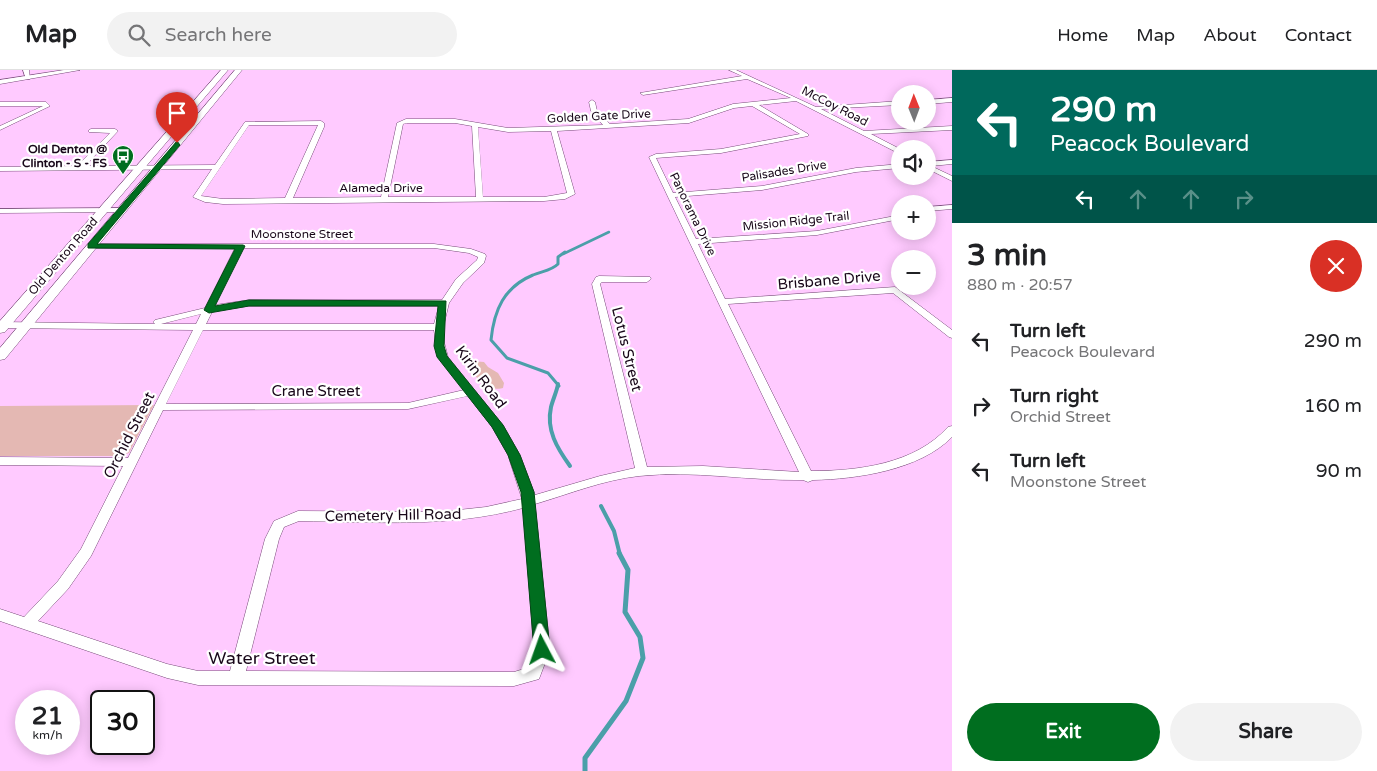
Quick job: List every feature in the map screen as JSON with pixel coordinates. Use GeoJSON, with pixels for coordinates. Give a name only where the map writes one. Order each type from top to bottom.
{"type":"FeatureCollection","features":[{"type":"Feature","properties":{"kind":"main road"},"geometry":{"type":"LineString","coordinates":[[0,80],[58,70]]}},
{"type":"Feature","properties":{"kind":"main road"},"geometry":{"type":"LineString","coordinates":[[27,74],[77,70]]}},
{"type":"Feature","properties":{"kind":"main road","name":"Old Denton Road"},"geometry":{"type":"LineString","coordinates":[[1,326],[224,70]]}},
{"type":"Feature","properties":{"kind":"main road","name":"Old Denton Road"},"geometry":{"type":"LineString","coordinates":[[0,356],[239,70]]}},
{"type":"Feature","properties":{"kind":"main road"},"geometry":{"type":"LineString","coordinates":[[204,94],[219,94]]}},
{"type":"Feature","properties":{"kind":"street","name":"McCoy Road"},"geometry":{"type":"LineString","coordinates":[[732,70],[798,99],[891,147]]}},
{"type":"Feature","properties":{"kind":"street"},"geometry":{"type":"LineString","coordinates":[[643,93],[748,77]]}},
{"type":"Feature","properties":{"kind":"street","name":"Golden Gate Drive"},"geometry":{"type":"LineString","coordinates":[[384,199],[400,123],[447,121],[516,130],[554,130],[689,121],[722,109],[798,99]]}},
{"type":"Feature","properties":{"kind":"street"},"geometry":{"type":"LineString","coordinates":[[936,101],[952,100]]}},
{"type":"Feature","properties":{"kind":"street"},"geometry":{"type":"LineString","coordinates":[[0,104],[46,104],[56,101]]}},
{"type":"Feature","properties":{"kind":"street"},"geometry":{"type":"LineString","coordinates":[[592,102],[594,111],[608,126]]}},
{"type":"Feature","properties":{"kind":"street"},"geometry":{"type":"LineString","coordinates":[[0,128],[47,106],[46,104]]}},
{"type":"Feature","properties":{"kind":"street","name":"Panorama Drive"},"geometry":{"type":"LineString","coordinates":[[753,104],[806,135],[729,150],[652,157],[808,478]]}},
{"type":"Feature","properties":{"kind":"street"},"geometry":{"type":"LineString","coordinates":[[815,108],[891,104]]}},
{"type":"Feature","properties":{"kind":"street"},"geometry":{"type":"LineString","coordinates":[[0,169],[216,168],[247,123],[314,122],[322,125],[288,200]]}},
{"type":"Feature","properties":{"kind":"street"},"geometry":{"type":"LineString","coordinates":[[476,124],[480,199]]}},
{"type":"Feature","properties":{"kind":"street"},"geometry":{"type":"LineString","coordinates":[[863,133],[952,128]]}},
{"type":"Feature","properties":{"kind":"street","name":"Alameda Drive"},"geometry":{"type":"LineString","coordinates":[[216,168],[197,197],[205,200],[566,198],[571,194],[571,191],[554,130]]}},
{"type":"Feature","properties":{"kind":"street"},"geometry":{"type":"LineString","coordinates":[[78,168],[116,131],[91,131]]}},
{"type":"Feature","properties":{"kind":"street"},"geometry":{"type":"LineString","coordinates":[[936,164],[952,162]]}},
{"type":"Feature","properties":{"kind":"street","name":"Palisades Drive"},"geometry":{"type":"LineString","coordinates":[[670,195],[762,188],[856,170],[891,167]]}},
{"type":"Feature","properties":{"kind":"street"},"geometry":{"type":"LineString","coordinates":[[936,170],[952,179]]}},
{"type":"Feature","properties":{"kind":"street"},"geometry":{"type":"LineString","coordinates":[[936,208],[952,207]]}},
{"type":"Feature","properties":{"kind":"street"},"geometry":{"type":"LineString","coordinates":[[0,210],[121,210]]}},
{"type":"Feature","properties":{"kind":"street","name":"Mission Ridge Trail"},"geometry":{"type":"LineString","coordinates":[[693,242],[817,233],[891,219]]}},
{"type":"Feature","properties":{"kind":"street","name":"Moonstone Street"},"geometry":{"type":"LineString","coordinates":[[91,246],[434,246],[470,251],[482,256]]}},
{"type":"Feature","properties":{"kind":"street","name":"Orchid Street"},"geometry":{"type":"LineString","coordinates":[[26,624],[64,585],[86,552],[240,246]]}},
{"type":"Feature","properties":{"kind":"street","name":"Kirin Road"},"geometry":{"type":"LineString","coordinates":[[482,256],[481,262],[449,293],[443,303],[439,327],[439,346],[442,357],[497,425],[514,455],[530,500],[542,650],[533,674]]}},
{"type":"Feature","properties":{"kind":"street","name":"Lotus Street"},"geometry":{"type":"LineString","coordinates":[[642,472],[596,284],[599,280],[647,279]]}},
{"type":"Feature","properties":{"kind":"street","name":"Brisbane Drive"},"geometry":{"type":"LineString","coordinates":[[722,302],[895,290],[952,336]]}},
{"type":"Feature","properties":{"kind":"street"},"geometry":{"type":"LineString","coordinates":[[137,326],[249,303],[443,303]]}},
{"type":"Feature","properties":{"kind":"street"},"geometry":{"type":"LineString","coordinates":[[1,326],[26,324],[200,327],[439,327]]}},
{"type":"Feature","properties":{"kind":"street","name":"Crane Street"},"geometry":{"type":"LineString","coordinates":[[160,407],[408,406],[471,392]]}},
{"type":"Feature","properties":{"kind":"street","name":"Cemetery Hill Road"},"geometry":{"type":"LineString","coordinates":[[236,678],[272,538],[279,524],[298,516],[443,517],[486,512],[618,476],[642,472],[682,470],[808,478],[847,476],[876,470],[911,459],[932,448],[952,430]]}},
{"type":"Feature","properties":{"kind":"street"},"geometry":{"type":"LineString","coordinates":[[0,461],[132,462]]}},
{"type":"Feature","properties":{"kind":"street","name":"Water Street"},"geometry":{"type":"LineString","coordinates":[[0,616],[167,671],[198,678],[514,679],[533,674]]}},
{"type":"Feature","properties":{"kind":"shaded area"},"geometry":{"type":"Polygon","coordinates":[[[472,361],[484,362],[498,373],[504,383],[503,388],[493,388],[481,382],[469,367],[468,363],[472,361]]]}},
{"type":"Feature","properties":{"kind":"shaded area"},"geometry":{"type":"Polygon","coordinates":[[[154,405],[129,453],[120,456],[0,456],[0,406],[154,405]]]}},
{"type":"Feature","properties":{"kind":"waterway"},"geometry":{"type":"LineString","coordinates":[[563,254],[609,232]]}},
{"type":"Feature","properties":{"kind":"waterway"},"geometry":{"type":"LineString","coordinates":[[558,385],[548,373],[507,358],[491,340],[498,309],[508,293],[523,280],[549,270],[558,264],[558,257],[565,252]]}},
{"type":"Feature","properties":{"kind":"waterway"},"geometry":{"type":"LineString","coordinates":[[558,385],[551,407],[551,431],[570,466]]}},
{"type":"Feature","properties":{"kind":"waterway"},"geometry":{"type":"LineString","coordinates":[[601,506],[614,531],[620,555]]}},
{"type":"Feature","properties":{"kind":"waterway"},"geometry":{"type":"LineString","coordinates":[[585,771],[585,758],[626,701],[643,658],[640,637],[625,612],[628,570],[620,555]]}},
{"type":"Feature","properties":{"kind":"place","name":"Old Denton @ Clinton - S - FS"},"geometry":{"type":"Point","coordinates":[123,175]}},
{"type":"Feature","properties":{"kind":"route"},"geometry":{"type":"LineString","coordinates":[[177,143],[91,246],[240,246],[209,310],[249,303],[443,303],[439,327],[439,346],[442,357],[497,425],[514,455],[528,492],[542,650]]}}]}
